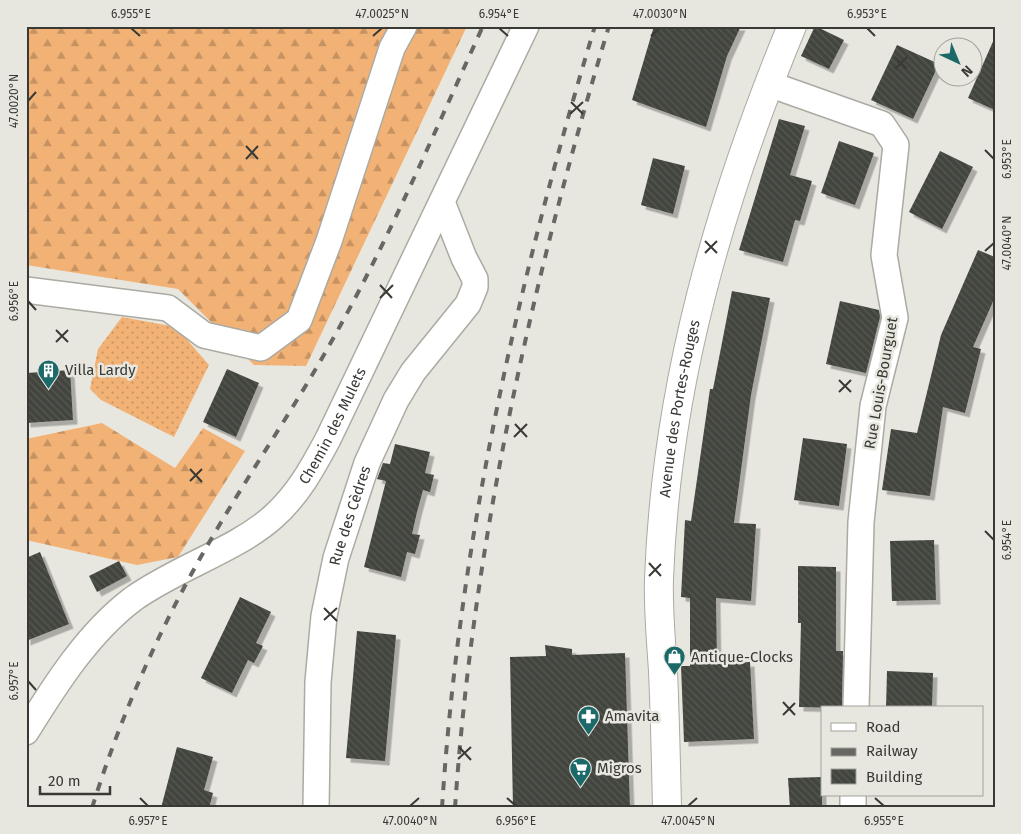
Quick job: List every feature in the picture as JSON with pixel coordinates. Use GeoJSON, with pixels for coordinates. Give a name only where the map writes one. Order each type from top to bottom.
{"type":"FeatureCollection","features":[{"type":"Feature","properties":{"kind":"main road","name":"Avenue des Portes-Rouges"},"geometry":{"type":"LineString","coordinates":[[667,808],[659,590],[666,482],[686,357],[709,261],[737,167],[792,26]]}},
{"type":"Feature","properties":{"kind":"street"},"geometry":{"type":"LineString","coordinates":[[26,290],[168,308],[204,335],[261,348],[299,320],[329,241],[392,48],[404,26]]}},
{"type":"Feature","properties":{"kind":"street","name":"Chemin des Mulets"},"geometry":{"type":"LineString","coordinates":[[26,732],[66,672],[117,612],[153,585],[262,525],[292,497],[312,469],[328,440],[526,26]]}},
{"type":"Feature","properties":{"kind":"street","name":"Rue Louis-Bourguet"},"geometry":{"type":"LineString","coordinates":[[769,84],[882,124],[896,146],[884,255],[895,318],[873,406],[861,522],[856,706]]}},
{"type":"Feature","properties":{"kind":"street","name":"Rue des Cèdres"},"geometry":{"type":"LineString","coordinates":[[316,808],[318,682],[324,616],[336,558],[367,463],[396,400],[413,372],[472,295],[475,279],[464,258],[442,202]]}},
{"type":"Feature","properties":{"kind":"street"},"geometry":{"type":"LineString","coordinates":[[420,249],[464,258]]}},
{"type":"Feature","properties":{"kind":"green space"},"geometry":{"type":"Polygon","coordinates":[[[26,26],[467,26],[306,366],[254,365],[178,289],[26,265],[26,26]]]}},
{"type":"Feature","properties":{"kind":"green space"},"geometry":{"type":"Polygon","coordinates":[[[122,317],[176,327],[209,365],[174,437],[101,400],[90,389],[98,349],[122,317]]]}},
{"type":"Feature","properties":{"kind":"green space"},"geometry":{"type":"Polygon","coordinates":[[[102,423],[175,468],[203,428],[245,451],[178,557],[137,565],[26,540],[26,439],[102,423]]]}},
{"type":"Feature","properties":{"kind":"building"},"geometry":{"type":"Polygon","coordinates":[[[654,26],[741,26],[727,56],[706,127],[632,100],[654,26]]]}},
{"type":"Feature","properties":{"kind":"building"},"geometry":{"type":"Polygon","coordinates":[[[815,26],[844,40],[829,69],[801,56],[815,26]]]}},
{"type":"Feature","properties":{"kind":"building"},"geometry":{"type":"Polygon","coordinates":[[[995,37],[995,110],[968,98],[972,88],[984,88],[984,62],[995,37]]]}},
{"type":"Feature","properties":{"kind":"building"},"geometry":{"type":"Polygon","coordinates":[[[897,45],[934,62],[934,75],[913,119],[871,100],[897,45]]]}},
{"type":"Feature","properties":{"kind":"building"},"geometry":{"type":"Polygon","coordinates":[[[779,119],[805,126],[790,175],[812,181],[800,221],[795,220],[783,262],[739,250],[779,119]]]}},
{"type":"Feature","properties":{"kind":"building"},"geometry":{"type":"Polygon","coordinates":[[[839,141],[874,153],[855,205],[821,193],[839,141]]]}},
{"type":"Feature","properties":{"kind":"building"},"geometry":{"type":"Polygon","coordinates":[[[940,151],[973,167],[942,229],[909,212],[940,151]]]}},
{"type":"Feature","properties":{"kind":"building"},"geometry":{"type":"Polygon","coordinates":[[[653,158],[685,166],[673,214],[641,205],[653,158]]]}},
{"type":"Feature","properties":{"kind":"building"},"geometry":{"type":"Polygon","coordinates":[[[978,250],[995,257],[995,297],[973,347],[981,349],[965,413],[943,407],[930,496],[882,490],[891,429],[917,433],[941,335],[978,250]]]}},
{"type":"Feature","properties":{"kind":"building"},"geometry":{"type":"Polygon","coordinates":[[[732,291],[770,298],[751,395],[734,523],[756,524],[751,601],[716,598],[717,664],[750,662],[754,739],[684,742],[681,666],[690,666],[690,598],[681,597],[685,520],[691,521],[710,389],[713,389],[732,291]]]}},
{"type":"Feature","properties":{"kind":"building"},"geometry":{"type":"Polygon","coordinates":[[[840,301],[879,310],[880,317],[866,373],[826,364],[840,301]]]}},
{"type":"Feature","properties":{"kind":"building"},"geometry":{"type":"Polygon","coordinates":[[[227,369],[259,383],[236,437],[203,422],[227,369]]]}},
{"type":"Feature","properties":{"kind":"building","name":"Villa Lardy"},"geometry":{"type":"Polygon","coordinates":[[[70,370],[73,420],[26,423],[26,405],[29,405],[27,373],[70,370]]]}},
{"type":"Feature","properties":{"kind":"building"},"geometry":{"type":"Polygon","coordinates":[[[803,438],[847,444],[839,506],[794,500],[803,438]]]}},
{"type":"Feature","properties":{"kind":"building"},"geometry":{"type":"Polygon","coordinates":[[[395,444],[430,452],[425,473],[434,475],[430,492],[423,490],[417,512],[412,534],[420,535],[415,554],[407,552],[401,577],[364,567],[386,481],[377,479],[383,463],[390,464],[395,444]]]}},
{"type":"Feature","properties":{"kind":"building"},"geometry":{"type":"Polygon","coordinates":[[[934,540],[936,600],[892,601],[890,541],[934,540]]]}},
{"type":"Feature","properties":{"kind":"building"},"geometry":{"type":"Polygon","coordinates":[[[40,552],[69,624],[26,641],[26,558],[40,552]]]}},
{"type":"Feature","properties":{"kind":"building"},"geometry":{"type":"Polygon","coordinates":[[[119,561],[127,576],[97,592],[89,576],[119,561]]]}},
{"type":"Feature","properties":{"kind":"building"},"geometry":{"type":"Polygon","coordinates":[[[798,566],[836,567],[836,651],[843,651],[842,706],[799,707],[801,623],[798,623],[798,566]]]}},
{"type":"Feature","properties":{"kind":"building"},"geometry":{"type":"Polygon","coordinates":[[[240,597],[271,612],[256,643],[263,646],[254,663],[248,660],[232,693],[201,678],[240,597]]]}},
{"type":"Feature","properties":{"kind":"building"},"geometry":{"type":"Polygon","coordinates":[[[357,631],[396,635],[385,761],[346,758],[357,631]]]}},
{"type":"Feature","properties":{"kind":"building"},"geometry":{"type":"Polygon","coordinates":[[[545,645],[572,649],[572,655],[625,653],[630,808],[513,808],[510,657],[546,656],[545,645]]]}},
{"type":"Feature","properties":{"kind":"building"},"geometry":{"type":"Polygon","coordinates":[[[887,671],[933,673],[932,706],[886,706],[887,671]]]}},
{"type":"Feature","properties":{"kind":"building"},"geometry":{"type":"Polygon","coordinates":[[[177,747],[213,757],[204,790],[213,793],[209,808],[161,808],[177,747]]]}},
{"type":"Feature","properties":{"kind":"building"},"geometry":{"type":"Polygon","coordinates":[[[821,777],[822,808],[790,808],[788,778],[821,777]]]}},
{"type":"Feature","properties":{"kind":"railway"},"geometry":{"type":"LineString","coordinates":[[92,808],[117,734],[164,627],[200,558],[304,389],[351,305],[410,187],[483,26]]}},
{"type":"Feature","properties":{"kind":"railway"},"geometry":{"type":"LineString","coordinates":[[442,808],[450,709],[462,610],[496,413],[517,315],[541,218],[595,26]]}},
{"type":"Feature","properties":{"kind":"railway"},"geometry":{"type":"LineString","coordinates":[[455,808],[476,610],[491,511],[510,413],[531,315],[555,218],[609,26]]}},
{"type":"Feature","properties":{"kind":"place","name":"Villa Lardy"},"geometry":{"type":"Point","coordinates":[49,389]}},
{"type":"Feature","properties":{"kind":"place","name":"Antique-Clocks"},"geometry":{"type":"Point","coordinates":[675,676]}},
{"type":"Feature","properties":{"kind":"place","name":"Amavita"},"geometry":{"type":"Point","coordinates":[589,735]}},
{"type":"Feature","properties":{"kind":"place","name":"Migros"},"geometry":{"type":"Point","coordinates":[581,787]}}]}
